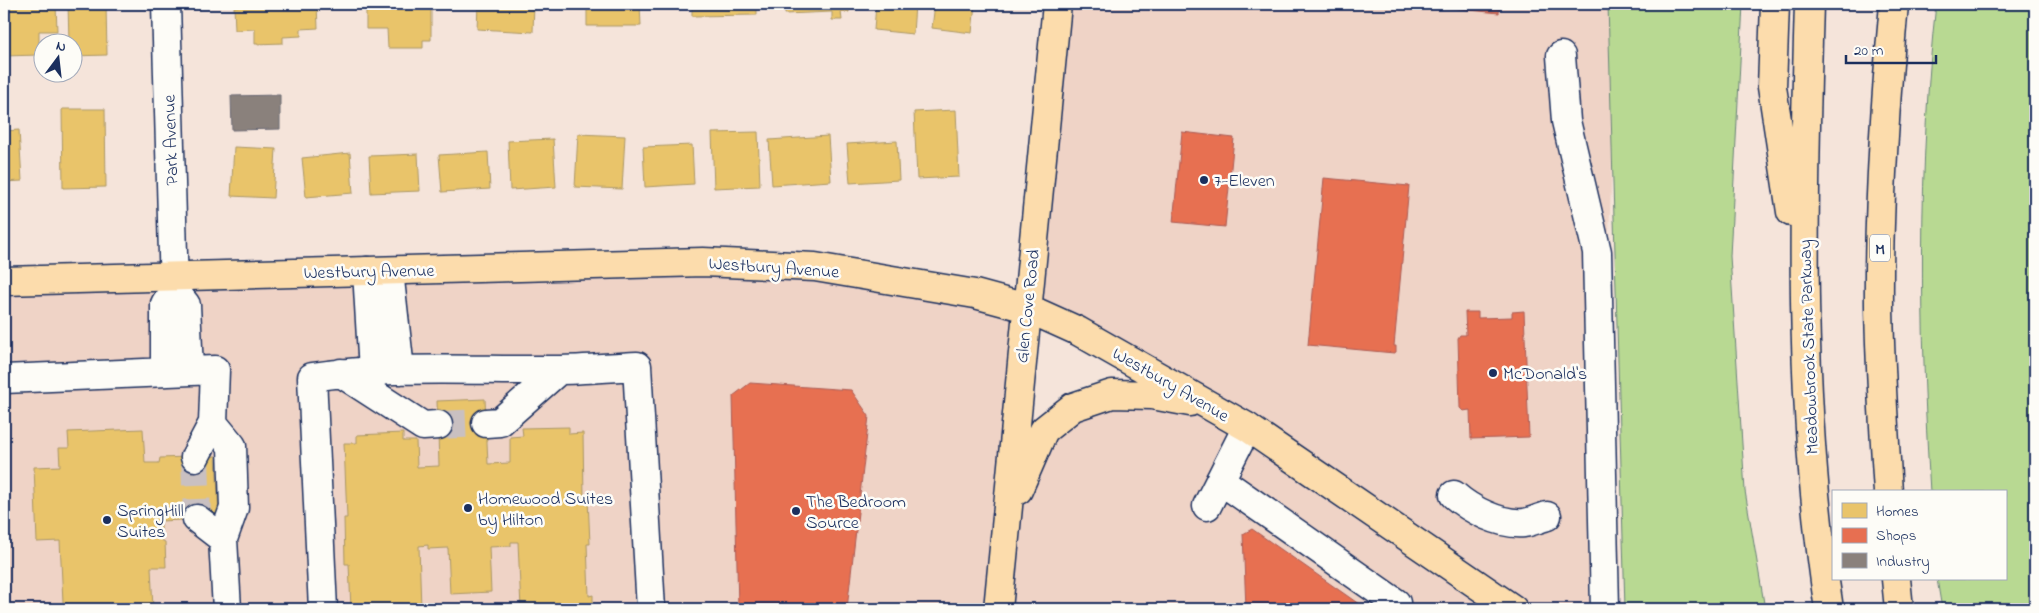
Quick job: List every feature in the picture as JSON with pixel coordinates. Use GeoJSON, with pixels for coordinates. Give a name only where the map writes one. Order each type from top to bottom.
{"type":"FeatureCollection","features":[{"type":"Feature","properties":{"kind":"main road","name":"Glen Cove Road"},"geometry":{"type":"LineString","coordinates":[[998,609],[1057,4]]}},
{"type":"Feature","properties":{"kind":"main road"},"geometry":{"type":"LineString","coordinates":[[1775,4],[1772,88],[1804,302]]}},
{"type":"Feature","properties":{"kind":"main road"},"geometry":{"type":"LineString","coordinates":[[1807,83],[1809,4]]}},
{"type":"Feature","properties":{"kind":"main road"},"geometry":{"type":"LineString","coordinates":[[1807,83],[1823,4]]}},
{"type":"Feature","properties":{"kind":"main road","name":"M"},"geometry":{"type":"LineString","coordinates":[[1888,490],[1879,306],[1880,198],[1886,87],[1894,4]]}},
{"type":"Feature","properties":{"kind":"main road","name":"Meadowbrook State Parkway"},"geometry":{"type":"LineString","coordinates":[[1807,83],[1804,302],[1808,419],[1823,570],[1829,609]]}},
{"type":"Feature","properties":{"kind":"main road","name":"Westbury Avenue"},"geometry":{"type":"LineString","coordinates":[[4,281],[174,283],[378,271],[703,262],[815,267],[975,294],[1027,308],[1078,331],[1248,427],[1513,609]]}},
{"type":"Feature","properties":{"kind":"main road"},"geometry":{"type":"LineString","coordinates":[[1009,510],[1044,430],[1073,407],[1112,394],[1152,395],[1207,404]]}},
{"type":"Feature","properties":{"kind":"main road"},"geometry":{"type":"LineString","coordinates":[[1896,580],[1900,609]]}},
{"type":"Feature","properties":{"kind":"street","name":"Park Avenue"},"geometry":{"type":"LineString","coordinates":[[166,4],[174,283]]}},
{"type":"Feature","properties":{"kind":"street"},"geometry":{"type":"LineString","coordinates":[[1561,56],[1566,121],[1597,252],[1605,609]]}},
{"type":"Feature","properties":{"kind":"street"},"geometry":{"type":"LineString","coordinates":[[378,271],[400,370]]}},
{"type":"Feature","properties":{"kind":"street"},"geometry":{"type":"LineString","coordinates":[[373,372],[378,271]]}},
{"type":"Feature","properties":{"kind":"street"},"geometry":{"type":"LineString","coordinates":[[174,283],[165,304],[177,370]]}},
{"type":"Feature","properties":{"kind":"street"},"geometry":{"type":"LineString","coordinates":[[324,609],[312,377],[341,373],[400,370],[560,370],[637,366],[650,609]]}},
{"type":"Feature","properties":{"kind":"street"},"geometry":{"type":"LineString","coordinates":[[4,379],[177,370],[215,370],[213,423],[194,457]]}},
{"type":"Feature","properties":{"kind":"street"},"geometry":{"type":"LineString","coordinates":[[486,423],[500,422],[560,370]]}},
{"type":"Feature","properties":{"kind":"street"},"geometry":{"type":"LineString","coordinates":[[341,373],[423,426],[438,425]]}},
{"type":"Feature","properties":{"kind":"street"},"geometry":{"type":"LineString","coordinates":[[213,423],[232,446],[234,508],[223,539],[227,609]]}},
{"type":"Feature","properties":{"kind":"street"},"geometry":{"type":"LineString","coordinates":[[1207,506],[1248,427]]}},
{"type":"Feature","properties":{"kind":"street"},"geometry":{"type":"LineString","coordinates":[[1220,480],[1396,603]]}},
{"type":"Feature","properties":{"kind":"street"},"geometry":{"type":"LineString","coordinates":[[1454,494],[1472,508],[1491,517],[1523,523],[1547,516]]}},
{"type":"Feature","properties":{"kind":"street"},"geometry":{"type":"LineString","coordinates":[[197,519],[223,539]]}},
{"type":"Feature","properties":{"kind":"shaded area"},"geometry":{"type":"Polygon","coordinates":[[[1056,4],[1619,4],[1608,256],[1620,561],[1605,609],[999,609],[1009,510],[1073,407],[1205,404],[1026,306],[1056,4]]]}},
{"type":"Feature","properties":{"kind":"shaded area"},"geometry":{"type":"Polygon","coordinates":[[[671,258],[1026,306],[997,609],[4,609],[4,284],[671,258]]]}},
{"type":"Feature","properties":{"kind":"green space"},"geometry":{"type":"Polygon","coordinates":[[[1608,4],[1743,4],[1730,256],[1745,491],[1765,609],[1625,609],[1608,4]]]}},
{"type":"Feature","properties":{"kind":"green space"},"geometry":{"type":"Polygon","coordinates":[[[1936,4],[2035,4],[2035,609],[1942,609],[1937,580],[2006,580],[2006,490],[1930,490],[1924,370],[1922,248],[1930,65],[1936,4]]]}},
{"type":"Feature","properties":{"kind":"building: Homes"},"geometry":{"type":"Polygon","coordinates":[[[4,4],[56,4],[57,31],[32,32],[32,55],[4,56],[4,4]]]}},
{"type":"Feature","properties":{"kind":"building: Homes"},"geometry":{"type":"Polygon","coordinates":[[[68,4],[106,4],[107,55],[82,56],[82,32],[69,32],[68,4]]]}},
{"type":"Feature","properties":{"kind":"building: Homes"},"geometry":{"type":"Polygon","coordinates":[[[252,4],[317,4],[318,28],[301,29],[301,36],[283,37],[283,43],[255,44],[255,29],[235,30],[234,7],[252,4]]]}},
{"type":"Feature","properties":{"kind":"building: Homes"},"geometry":{"type":"Polygon","coordinates":[[[366,4],[431,4],[431,40],[423,40],[423,48],[388,48],[387,29],[366,29],[366,4]]]}},
{"type":"Feature","properties":{"kind":"building: Homes"},"geometry":{"type":"Polygon","coordinates":[[[478,4],[534,4],[533,32],[477,29],[478,4]]]}},
{"type":"Feature","properties":{"kind":"building: Homes"},"geometry":{"type":"Polygon","coordinates":[[[587,4],[640,4],[641,26],[587,26],[587,4]]]}},
{"type":"Feature","properties":{"kind":"building: Homes"},"geometry":{"type":"Polygon","coordinates":[[[692,4],[757,4],[757,15],[692,16],[692,4]]]}},
{"type":"Feature","properties":{"kind":"building: Homes"},"geometry":{"type":"Polygon","coordinates":[[[785,4],[849,4],[849,12],[841,12],[842,20],[832,20],[832,12],[785,14],[785,4]]]}},
{"type":"Feature","properties":{"kind":"building: Homes"},"geometry":{"type":"Polygon","coordinates":[[[876,4],[915,4],[913,34],[874,30],[876,4]]]}},
{"type":"Feature","properties":{"kind":"building: Homes"},"geometry":{"type":"Polygon","coordinates":[[[935,4],[975,4],[972,33],[932,28],[935,4]]]}},
{"type":"Feature","properties":{"kind":"building: Homes"},"geometry":{"type":"Polygon","coordinates":[[[62,109],[105,109],[106,187],[63,188],[62,109]]]}},
{"type":"Feature","properties":{"kind":"building: Homes"},"geometry":{"type":"Polygon","coordinates":[[[956,110],[959,177],[917,179],[914,112],[956,110]]]}},
{"type":"Feature","properties":{"kind":"building: Homes"},"geometry":{"type":"Polygon","coordinates":[[[19,130],[22,181],[4,182],[4,131],[19,130]]]}},
{"type":"Feature","properties":{"kind":"building: Homes"},"geometry":{"type":"Polygon","coordinates":[[[758,132],[760,186],[714,188],[712,133],[758,132]]]}},
{"type":"Feature","properties":{"kind":"building: Homes"},"geometry":{"type":"Polygon","coordinates":[[[578,134],[625,136],[622,189],[575,187],[578,134]]]}},
{"type":"Feature","properties":{"kind":"building: Homes"},"geometry":{"type":"Polygon","coordinates":[[[828,136],[831,181],[772,185],[769,140],[828,136]]]}},
{"type":"Feature","properties":{"kind":"building: Homes"},"geometry":{"type":"Polygon","coordinates":[[[553,139],[556,187],[510,190],[508,141],[553,139]]]}},
{"type":"Feature","properties":{"kind":"building: Homes"},"geometry":{"type":"Polygon","coordinates":[[[897,141],[899,180],[850,183],[847,144],[897,141]]]}},
{"type":"Feature","properties":{"kind":"building: Homes"},"geometry":{"type":"Polygon","coordinates":[[[692,145],[694,184],[645,187],[643,147],[692,145]]]}},
{"type":"Feature","properties":{"kind":"building: Homes"},"geometry":{"type":"Polygon","coordinates":[[[234,147],[276,149],[273,198],[231,196],[234,147]]]}},
{"type":"Feature","properties":{"kind":"building: Homes"},"geometry":{"type":"Polygon","coordinates":[[[488,152],[490,189],[442,192],[439,155],[488,152]]]}},
{"type":"Feature","properties":{"kind":"building: Homes"},"geometry":{"type":"Polygon","coordinates":[[[350,153],[353,193],[306,197],[302,158],[350,153]]]}},
{"type":"Feature","properties":{"kind":"building: Homes"},"geometry":{"type":"Polygon","coordinates":[[[418,154],[420,191],[371,193],[369,156],[418,154]]]}},
{"type":"Feature","properties":{"kind":"building: Homes","name":"Homewood Suites by Hilton"},"geometry":{"type":"Polygon","coordinates":[[[485,399],[488,464],[510,463],[510,437],[523,436],[522,428],[569,427],[569,434],[583,433],[584,498],[588,498],[590,544],[587,544],[589,596],[593,595],[593,609],[521,609],[518,542],[511,542],[511,546],[489,547],[491,592],[450,594],[448,548],[428,549],[428,545],[419,546],[421,609],[351,609],[349,564],[345,564],[344,518],[347,518],[344,443],[357,443],[357,435],[403,433],[403,441],[416,441],[417,467],[439,466],[437,401],[485,399]]]}},
{"type":"Feature","properties":{"kind":"building: Homes","name":"SpringHill Suites"},"geometry":{"type":"Polygon","coordinates":[[[143,429],[145,463],[159,463],[160,458],[216,456],[219,518],[161,521],[161,540],[165,542],[166,567],[151,567],[153,609],[70,609],[70,605],[63,602],[60,541],[37,542],[34,467],[60,466],[59,448],[69,448],[68,432],[143,429]]]}},
{"type":"Feature","properties":{"kind":"building: Shops"},"geometry":{"type":"Polygon","coordinates":[[[1410,4],[1500,4],[1499,13],[1410,4]]]}},
{"type":"Feature","properties":{"kind":"building: Shops","name":"7-Eleven"},"geometry":{"type":"Polygon","coordinates":[[[1182,132],[1234,138],[1225,227],[1173,222],[1182,132]]]}},
{"type":"Feature","properties":{"kind":"building: Shops"},"geometry":{"type":"Polygon","coordinates":[[[1324,178],[1409,186],[1394,346],[1396,346],[1396,352],[1394,353],[1308,345],[1324,178]]]}},
{"type":"Feature","properties":{"kind":"building: Shops","name":"McDonald's"},"geometry":{"type":"Polygon","coordinates":[[[1524,311],[1529,437],[1471,439],[1470,410],[1463,411],[1460,408],[1458,338],[1460,335],[1466,335],[1465,312],[1478,312],[1478,318],[1512,317],[1512,312],[1524,311]]]}},
{"type":"Feature","properties":{"kind":"building: Shops"},"geometry":{"type":"Polygon","coordinates":[[[750,383],[851,390],[869,416],[847,609],[738,609],[733,396],[750,383]]]}},
{"type":"Feature","properties":{"kind":"building: Shops"},"geometry":{"type":"Polygon","coordinates":[[[1252,529],[1366,609],[1246,609],[1243,534],[1252,529]]]}},
{"type":"Feature","properties":{"kind":"building: Industry"},"geometry":{"type":"Polygon","coordinates":[[[280,95],[280,129],[232,130],[231,96],[280,95]]]}},
{"type":"Feature","properties":{"kind":"tunnel"},"geometry":{"type":"LineString","coordinates":[[438,425],[486,423]]}},
{"type":"Feature","properties":{"kind":"tunnel"},"geometry":{"type":"LineString","coordinates":[[195,457],[197,519]]}},
{"type":"Feature","properties":{"kind":"place","name":"7-Eleven"},"geometry":{"type":"Point","coordinates":[1204,180]}},
{"type":"Feature","properties":{"kind":"place","name":"McDonald's"},"geometry":{"type":"Point","coordinates":[1493,373]}},
{"type":"Feature","properties":{"kind":"place","name":"Homewood Suites by Hilton"},"geometry":{"type":"Point","coordinates":[468,508]}},
{"type":"Feature","properties":{"kind":"place","name":"The Bedroom Source"},"geometry":{"type":"Point","coordinates":[796,511]}},
{"type":"Feature","properties":{"kind":"place","name":"SpringHill Suites"},"geometry":{"type":"Point","coordinates":[107,520]}}]}
